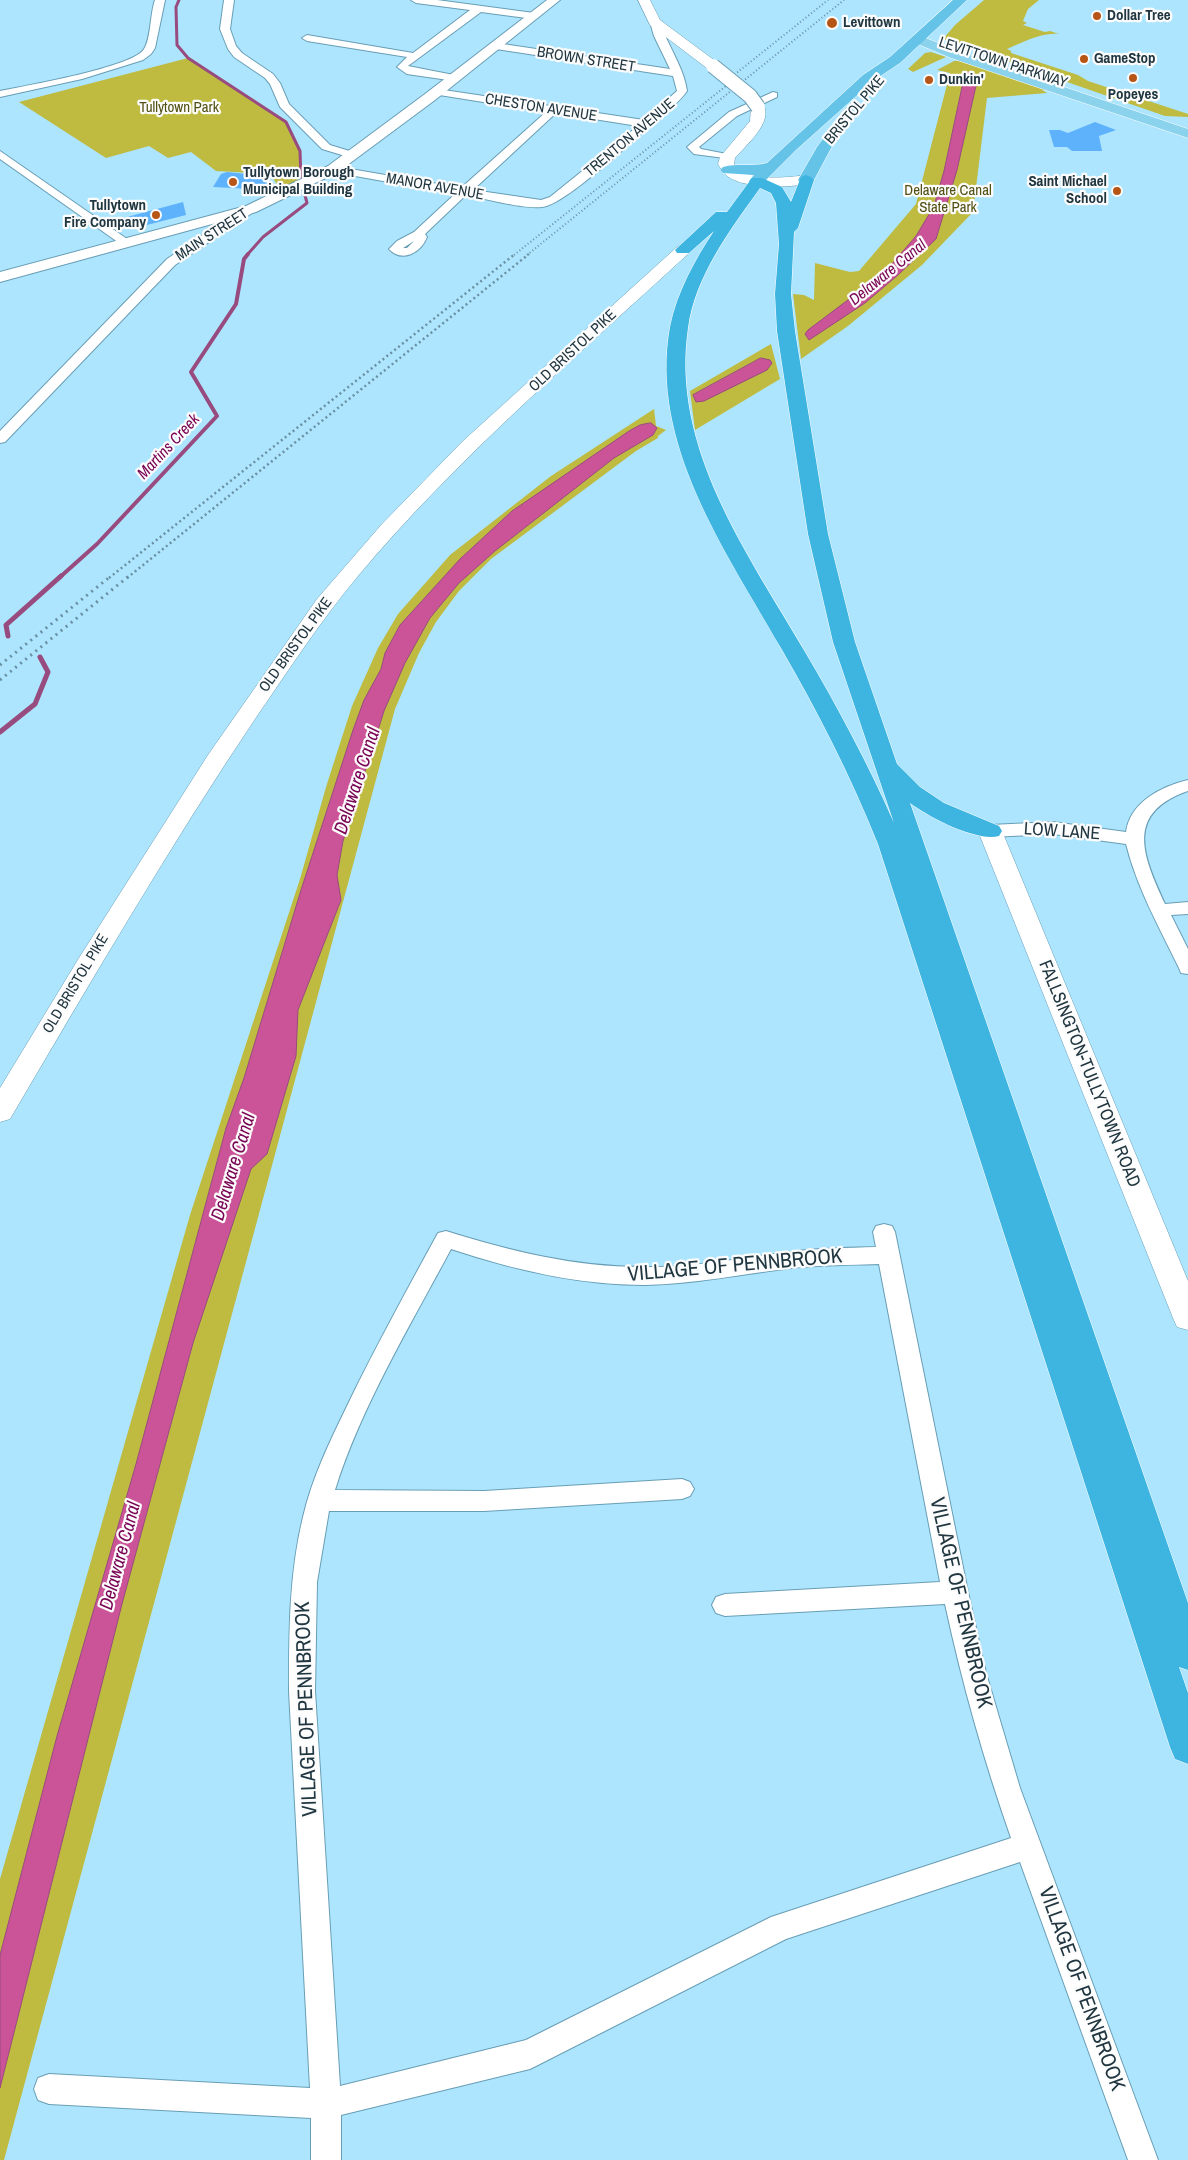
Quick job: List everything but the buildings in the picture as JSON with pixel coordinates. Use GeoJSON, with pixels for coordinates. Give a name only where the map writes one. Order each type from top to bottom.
{"type":"FeatureCollection","features":[{"type":"Feature","properties":{"kind":"highway","name":"BRISTOL PIKE"},"geometry":{"type":"LineString","coordinates":[[753,186],[772,166],[868,78],[895,60],[960,0]]}},
{"type":"Feature","properties":{"kind":"highway","name":"BRISTOL PIKE"},"geometry":{"type":"LineString","coordinates":[[787,244],[796,207],[814,163],[838,126],[862,98],[880,81],[895,60]]}},
{"type":"Feature","properties":{"kind":"highway"},"geometry":{"type":"LineString","coordinates":[[728,164],[752,171],[767,169],[772,166]]}},
{"type":"Feature","properties":{"kind":"highway"},"geometry":{"type":"LineString","coordinates":[[753,186],[708,254],[683,308],[679,325],[675,363],[677,400],[684,436],[699,479],[717,517],[843,738],[868,789],[890,844],[1188,1746]]}},
{"type":"Feature","properties":{"kind":"highway"},"geometry":{"type":"LineString","coordinates":[[682,250],[753,186],[774,188],[782,196],[787,244],[784,277],[784,314],[818,534],[844,642],[1188,1654]]}},
{"type":"Feature","properties":{"kind":"highway"},"geometry":{"type":"LineString","coordinates":[[882,758],[904,785],[922,801],[954,818],[990,831]]}},
{"type":"Feature","properties":{"kind":"main road"},"geometry":{"type":"LineString","coordinates":[[644,0],[655,22],[750,96],[758,107],[759,118],[755,126],[728,164],[753,186],[806,180]]}},
{"type":"Feature","properties":{"kind":"main road","name":"LEVITTOWN PARKWAY"},"geometry":{"type":"LineString","coordinates":[[918,39],[944,42],[1188,126]]}},
{"type":"Feature","properties":{"kind":"main road","name":"LEVITTOWN PARKWAY"},"geometry":{"type":"LineString","coordinates":[[918,39],[956,55],[1188,134]]}},
{"type":"Feature","properties":{"kind":"main road","name":"OLD BRISTOL PIKE"},"geometry":{"type":"LineString","coordinates":[[0,1112],[147,865],[204,776],[281,664],[338,587],[420,495],[562,360],[682,250]]}},
{"type":"Feature","properties":{"kind":"main road","name":"FALLSINGTON-TULLYTOWN ROAD"},"geometry":{"type":"LineString","coordinates":[[990,831],[1188,1318]]}},
{"type":"Feature","properties":{"kind":"street"},"geometry":{"type":"LineString","coordinates":[[0,94],[118,66],[143,56],[150,46],[154,15],[160,0]]}},
{"type":"Feature","properties":{"kind":"street"},"geometry":{"type":"LineString","coordinates":[[229,0],[225,29],[230,46],[238,56],[269,76],[275,83],[284,105],[320,142],[331,150],[352,155]]}},
{"type":"Feature","properties":{"kind":"street"},"geometry":{"type":"LineString","coordinates":[[416,0],[534,16]]}},
{"type":"Feature","properties":{"kind":"street","name":"MAIN STREET"},"geometry":{"type":"LineString","coordinates":[[0,439],[36,399],[172,262],[200,241],[251,209],[334,169],[437,92],[554,0]]}},
{"type":"Feature","properties":{"kind":"street"},"geometry":{"type":"LineString","coordinates":[[455,78],[404,70],[402,67],[405,62],[478,8]]}},
{"type":"Feature","properties":{"kind":"street","name":"TRENTON AVENUE"},"geometry":{"type":"LineString","coordinates":[[538,204],[554,199],[633,137],[680,95],[682,88],[655,22]]}},
{"type":"Feature","properties":{"kind":"street"},"geometry":{"type":"LineString","coordinates":[[307,38],[414,56]]}},
{"type":"Feature","properties":{"kind":"street","name":"BROWN STREET"},"geometry":{"type":"LineString","coordinates":[[496,46],[676,73]]}},
{"type":"Feature","properties":{"kind":"street","name":"CHESTON AVENUE"},"geometry":{"type":"LineString","coordinates":[[437,92],[646,124]]}},
{"type":"Feature","properties":{"kind":"street"},"geometry":{"type":"LineString","coordinates":[[728,164],[698,152],[692,147],[733,114],[773,95]]}},
{"type":"Feature","properties":{"kind":"street"},"geometry":{"type":"LineString","coordinates":[[418,234],[554,110]]}},
{"type":"Feature","properties":{"kind":"street"},"geometry":{"type":"LineString","coordinates":[[0,154],[126,243]]}},
{"type":"Feature","properties":{"kind":"street","name":"MANOR AVENUE"},"geometry":{"type":"LineString","coordinates":[[334,169],[538,204]]}},
{"type":"Feature","properties":{"kind":"street"},"geometry":{"type":"LineString","coordinates":[[0,277],[251,209]]}},
{"type":"Feature","properties":{"kind":"street"},"geometry":{"type":"LineString","coordinates":[[1188,785],[1170,792],[1149,806],[1137,823],[1134,839],[1138,858],[1159,910],[1188,968]]}},
{"type":"Feature","properties":{"kind":"street","name":"LOW LANE"},"geometry":{"type":"LineString","coordinates":[[990,831],[1053,828],[1134,839]]}},
{"type":"Feature","properties":{"kind":"street"},"geometry":{"type":"LineString","coordinates":[[1159,910],[1188,908]]}},
{"type":"Feature","properties":{"kind":"street","name":"VILLAGE OF PENNBROOK"},"geometry":{"type":"LineString","coordinates":[[326,2160],[326,2104],[302,1691],[301,1624],[305,1572],[320,1500],[339,1445],[392,1337],[446,1239],[514,1259],[568,1270],[644,1276],[686,1274],[793,1260],[886,1243],[955,1592],[973,1673],[1007,1788],[1143,2160]]}},
{"type":"Feature","properties":{"kind":"street"},"geometry":{"type":"LineString","coordinates":[[320,1500],[484,1500],[682,1489]]}},
{"type":"Feature","properties":{"kind":"street"},"geometry":{"type":"LineString","coordinates":[[725,1605],[955,1592]]}},
{"type":"Feature","properties":{"kind":"street"},"geometry":{"type":"LineString","coordinates":[[49,2089],[326,2104],[530,2054],[781,1927],[1028,1846]]}},
{"type":"Feature","properties":{"kind":"green space"},"geometry":{"type":"Polygon","coordinates":[[[984,0],[1039,0],[1028,9],[1023,21],[1027,23],[1023,25],[1059,34],[1039,36],[1007,49],[1011,53],[1188,114],[1188,117],[1165,116],[943,39],[955,25],[984,0]]]}},
{"type":"Feature","properties":{"kind":"green space"},"geometry":{"type":"Polygon","coordinates":[[[931,52],[946,57],[913,72],[908,69],[925,53],[931,52]]]}},
{"type":"Feature","properties":{"kind":"green space","name":"Tullytown Park"},"geometry":{"type":"Polygon","coordinates":[[[188,58],[286,122],[300,151],[301,180],[281,190],[270,174],[216,171],[191,152],[168,158],[149,146],[106,158],[19,102],[188,58]]]}},
{"type":"Feature","properties":{"kind":"green space","name":"Delaware Canal State Park"},"geometry":{"type":"Polygon","coordinates":[[[961,60],[1056,91],[1042,90],[1047,93],[987,98],[973,212],[922,265],[848,326],[801,359],[793,294],[804,295],[814,300],[815,263],[850,272],[859,271],[916,204],[950,73],[937,70],[954,61],[961,60]]]}},
{"type":"Feature","properties":{"kind":"green space"},"geometry":{"type":"Polygon","coordinates":[[[771,344],[780,379],[695,430],[690,391],[771,344]]]}},
{"type":"Feature","properties":{"kind":"green space"},"geometry":{"type":"Polygon","coordinates":[[[654,409],[656,426],[666,430],[658,438],[636,451],[491,559],[459,591],[436,622],[419,653],[395,709],[4,2160],[0,2160],[0,1879],[190,1215],[300,879],[326,787],[352,706],[378,648],[398,614],[450,555],[551,476],[654,409]]]}},
{"type":"Feature","properties":{"kind":"water","name":"Delaware Canal"},"geometry":{"type":"Polygon","coordinates":[[[965,73],[974,73],[970,75],[978,77],[957,170],[936,239],[865,303],[809,340],[805,334],[808,330],[885,272],[916,236],[934,206],[944,171],[965,73]]]}},
{"type":"Feature","properties":{"kind":"water"},"geometry":{"type":"Polygon","coordinates":[[[761,358],[770,360],[772,363],[767,370],[704,401],[696,402],[693,395],[761,358]]]}},
{"type":"Feature","properties":{"kind":"water","name":"Delaware Canal"},"geometry":{"type":"Polygon","coordinates":[[[651,423],[657,428],[653,435],[614,458],[495,551],[459,583],[430,618],[405,663],[384,711],[343,841],[337,875],[341,900],[298,1010],[296,1056],[267,1154],[251,1169],[193,1343],[122,1604],[0,2088],[0,1955],[57,1736],[136,1464],[226,1128],[244,1078],[301,890],[364,700],[381,669],[385,653],[400,625],[460,559],[512,511],[629,431],[640,425],[651,423]]]}},
{"type":"Feature","properties":{"kind":"waterway","name":"Martins Creek"},"geometry":{"type":"LineString","coordinates":[[179,0],[176,7],[177,45],[188,58],[286,122],[300,151],[301,180],[307,203],[263,237],[247,255]]}},
{"type":"Feature","properties":{"kind":"waterway","name":"Martins Creek"},"geometry":{"type":"LineString","coordinates":[[59,578],[97,544],[217,416],[191,372],[236,304],[244,259],[248,254]]}},
{"type":"Feature","properties":{"kind":"waterway","name":"Martins Creek"},"geometry":{"type":"LineString","coordinates":[[8,636],[6,625],[61,576]]}},
{"type":"Feature","properties":{"kind":"waterway","name":"Martins Creek"},"geometry":{"type":"LineString","coordinates":[[0,732],[35,704],[48,672],[40,657]]}},
{"type":"Feature","properties":{"kind":"railway"},"geometry":{"type":"LineString","coordinates":[[729,79],[828,0]]}},
{"type":"Feature","properties":{"kind":"railway"},"geometry":{"type":"LineString","coordinates":[[527,255],[844,0]]}},
{"type":"Feature","properties":{"kind":"railway"},"geometry":{"type":"LineString","coordinates":[[514,255],[736,78]]}},
{"type":"Feature","properties":{"kind":"railway"},"geometry":{"type":"LineString","coordinates":[[109,578],[515,254]]}},
{"type":"Feature","properties":{"kind":"railway"},"geometry":{"type":"LineString","coordinates":[[127,578],[529,254]]}},
{"type":"Feature","properties":{"kind":"railway"},"geometry":{"type":"LineString","coordinates":[[0,665],[111,576]]}},
{"type":"Feature","properties":{"kind":"railway"},"geometry":{"type":"LineString","coordinates":[[0,680],[129,576]]}},
{"type":"Feature","properties":{"kind":"place","name":"Dollar Tree"},"geometry":{"type":"Point","coordinates":[1097,16]}},
{"type":"Feature","properties":{"kind":"place","name":"Levittown"},"geometry":{"type":"Point","coordinates":[832,23]}},
{"type":"Feature","properties":{"kind":"place","name":"GameStop"},"geometry":{"type":"Point","coordinates":[1084,59]}},
{"type":"Feature","properties":{"kind":"place","name":"Popeyes"},"geometry":{"type":"Point","coordinates":[1133,78]}},
{"type":"Feature","properties":{"kind":"place","name":"Dunkin'"},"geometry":{"type":"Point","coordinates":[929,80]}},
{"type":"Feature","properties":{"kind":"place","name":"Tullytown Borough Municipal Building"},"geometry":{"type":"Point","coordinates":[233,182]}},
{"type":"Feature","properties":{"kind":"place","name":"Saint Michael School"},"geometry":{"type":"Point","coordinates":[1117,191]}},
{"type":"Feature","properties":{"kind":"place","name":"Tullytown Fire Company"},"geometry":{"type":"Point","coordinates":[156,215]}}]}
